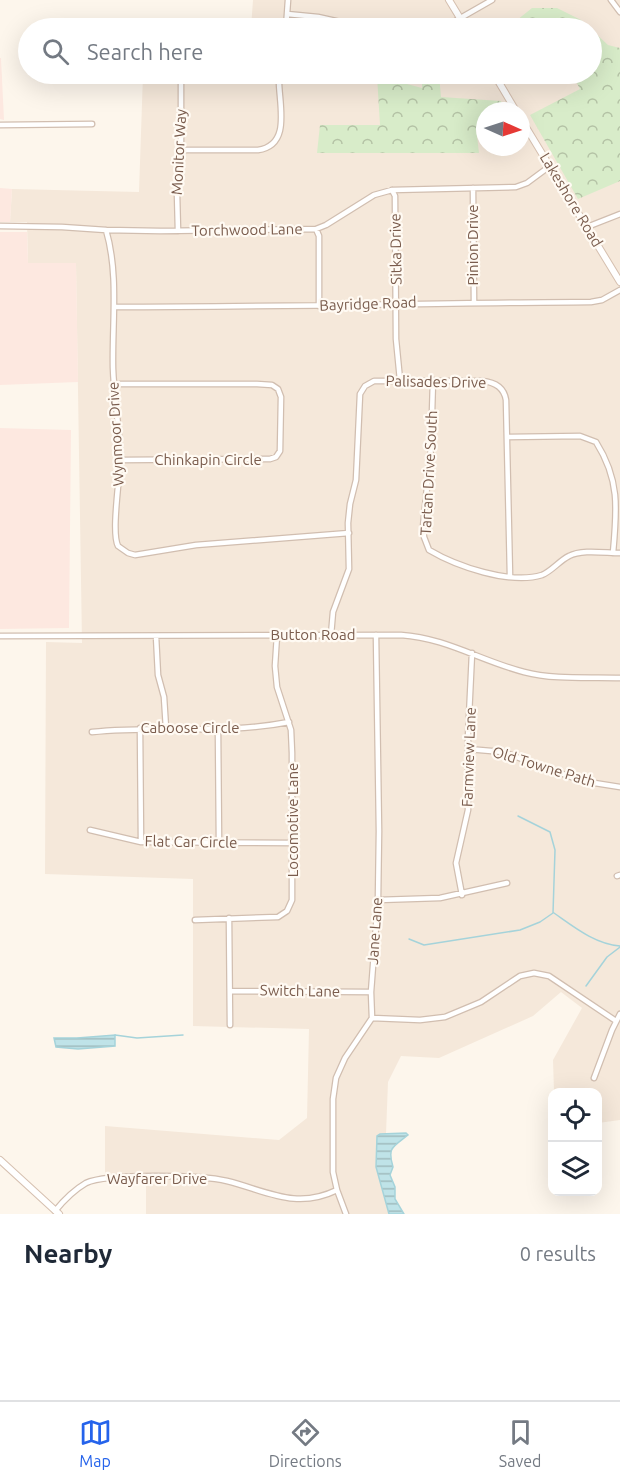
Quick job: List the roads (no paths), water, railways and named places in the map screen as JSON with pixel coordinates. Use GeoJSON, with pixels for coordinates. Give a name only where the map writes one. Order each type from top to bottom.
{"type":"FeatureCollection","features":[{"type":"Feature","properties":{"kind":"street"},"geometry":{"type":"LineString","coordinates":[[287,18],[288,0]]}},
{"type":"Feature","properties":{"kind":"street"},"geometry":{"type":"LineString","coordinates":[[449,0],[459,18]]}},
{"type":"Feature","properties":{"kind":"street"},"geometry":{"type":"LineString","coordinates":[[462,18],[492,0]]}},
{"type":"Feature","properties":{"kind":"street"},"geometry":{"type":"LineString","coordinates":[[610,0],[620,12]]}},
{"type":"Feature","properties":{"kind":"street"},"geometry":{"type":"LineString","coordinates":[[287,14],[322,18]]}},
{"type":"Feature","properties":{"kind":"street","name":"Monitor Way"},"geometry":{"type":"LineString","coordinates":[[178,231],[181,84]]}},
{"type":"Feature","properties":{"kind":"street"},"geometry":{"type":"LineString","coordinates":[[181,150],[258,150],[269,147],[276,141],[280,131],[278,84]]}},
{"type":"Feature","properties":{"kind":"street"},"geometry":{"type":"LineString","coordinates":[[500,84],[511,102]]}},
{"type":"Feature","properties":{"kind":"street"},"geometry":{"type":"LineString","coordinates":[[0,124],[92,124]]}},
{"type":"Feature","properties":{"kind":"street","name":"Lakeshore Road"},"geometry":{"type":"LineString","coordinates":[[530,133],[620,282]]}},
{"type":"Feature","properties":{"kind":"street","name":"Torchwood Lane"},"geometry":{"type":"LineString","coordinates":[[0,226],[178,231],[316,229],[374,195],[392,190],[516,187],[527,183],[550,166]]}},
{"type":"Feature","properties":{"kind":"street","name":"Pinion Drive"},"geometry":{"type":"LineString","coordinates":[[473,188],[474,303]]}},
{"type":"Feature","properties":{"kind":"street","name":"Sitka Drive"},"geometry":{"type":"LineString","coordinates":[[392,190],[395,196],[396,339],[400,380]]}},
{"type":"Feature","properties":{"kind":"street"},"geometry":{"type":"LineString","coordinates":[[587,227],[620,214]]}},
{"type":"Feature","properties":{"kind":"street"},"geometry":{"type":"LineString","coordinates":[[316,229],[319,236],[319,306]]}},
{"type":"Feature","properties":{"kind":"street","name":"Wynmoor Drive"},"geometry":{"type":"LineString","coordinates":[[106,230],[109,240],[114,307],[114,384],[120,460],[114,531],[118,546],[128,554],[142,554],[196,545],[349,533]]}},
{"type":"Feature","properties":{"kind":"street","name":"Bayridge Road"},"geometry":{"type":"LineString","coordinates":[[114,307],[591,302],[602,300],[620,290]]}},
{"type":"Feature","properties":{"kind":"street","name":"Tartan Drive South"},"geometry":{"type":"LineString","coordinates":[[433,380],[431,456],[423,527],[426,547],[434,553],[482,571],[510,576]]}},
{"type":"Feature","properties":{"kind":"street","name":"Palisades Drive"},"geometry":{"type":"LineString","coordinates":[[331,635],[333,612],[349,569],[350,504],[357,470],[360,394],[365,386],[374,381],[482,381],[496,385],[503,391],[506,400],[510,576]]}},
{"type":"Feature","properties":{"kind":"street","name":"Chinkapin Circle"},"geometry":{"type":"LineString","coordinates":[[114,384],[272,385],[278,388],[281,397],[280,451],[276,457],[270,459],[120,460]]}},
{"type":"Feature","properties":{"kind":"street"},"geometry":{"type":"LineString","coordinates":[[507,437],[580,436],[596,442],[617,481],[618,498],[613,553]]}},
{"type":"Feature","properties":{"kind":"street"},"geometry":{"type":"LineString","coordinates":[[510,576],[543,574],[574,554],[620,553]]}},
{"type":"Feature","properties":{"kind":"street","name":"Locomotive Lane"},"geometry":{"type":"LineString","coordinates":[[195,920],[278,917],[287,910],[292,900],[292,753],[289,722],[278,687],[275,666],[277,635]]}},
{"type":"Feature","properties":{"kind":"street","name":"Jane Lane"},"geometry":{"type":"LineString","coordinates":[[372,1018],[371,992],[378,900],[379,831],[376,635]]}},
{"type":"Feature","properties":{"kind":"street","name":"Button Road"},"geometry":{"type":"LineString","coordinates":[[0,636],[401,635],[430,638],[525,672],[563,677],[620,678]]}},
{"type":"Feature","properties":{"kind":"street"},"geometry":{"type":"LineString","coordinates":[[156,636],[158,675],[164,697],[166,728]]}},
{"type":"Feature","properties":{"kind":"street","name":"Farmview Lane"},"geometry":{"type":"LineString","coordinates":[[462,895],[456,863],[468,810],[472,653]]}},
{"type":"Feature","properties":{"kind":"street","name":"Caboose Circle"},"geometry":{"type":"LineString","coordinates":[[92,732],[140,728],[254,728],[289,722]]}},
{"type":"Feature","properties":{"kind":"street"},"geometry":{"type":"LineString","coordinates":[[140,728],[141,842]]}},
{"type":"Feature","properties":{"kind":"street"},"geometry":{"type":"LineString","coordinates":[[218,729],[219,843]]}},
{"type":"Feature","properties":{"kind":"street","name":"Old Towne Path"},"geometry":{"type":"LineString","coordinates":[[468,748],[503,752],[582,781],[620,787]]}},
{"type":"Feature","properties":{"kind":"street","name":"Flat Car Circle"},"geometry":{"type":"LineString","coordinates":[[90,830],[141,842],[293,843]]}},
{"type":"Feature","properties":{"kind":"street"},"geometry":{"type":"LineString","coordinates":[[378,900],[426,900],[462,895],[507,883]]}},
{"type":"Feature","properties":{"kind":"street"},"geometry":{"type":"LineString","coordinates":[[229,918],[230,1025]]}},
{"type":"Feature","properties":{"kind":"street"},"geometry":{"type":"LineString","coordinates":[[346,1214],[333,1172],[333,1099],[336,1078],[345,1058],[372,1018],[420,1020],[445,1017],[481,1002],[520,976],[534,973],[549,976],[616,1021]]}},
{"type":"Feature","properties":{"kind":"street","name":"Switch Lane"},"geometry":{"type":"LineString","coordinates":[[230,991],[371,992]]}},
{"type":"Feature","properties":{"kind":"street"},"geometry":{"type":"LineString","coordinates":[[594,1078],[620,1014]]}},
{"type":"Feature","properties":{"kind":"street"},"geometry":{"type":"LineString","coordinates":[[0,1160],[57,1212]]}},
{"type":"Feature","properties":{"kind":"street","name":"Wayfarer Drive"},"geometry":{"type":"LineString","coordinates":[[57,1212],[73,1192],[87,1183],[109,1177],[202,1178],[225,1181],[289,1199],[306,1200],[337,1190]]}},
{"type":"Feature","properties":{"kind":"water"},"geometry":{"type":"Polygon","coordinates":[[[115,1035],[115,1046],[78,1049],[56,1047],[54,1038],[77,1038],[115,1035]]]}},
{"type":"Feature","properties":{"kind":"water"},"geometry":{"type":"Polygon","coordinates":[[[406,1133],[408,1135],[391,1151],[393,1167],[390,1175],[395,1187],[395,1199],[404,1214],[389,1214],[376,1167],[377,1136],[406,1133]]]}},
{"type":"Feature","properties":{"kind":"waterway"},"geometry":{"type":"LineString","coordinates":[[409,939],[424,945],[520,930],[540,922],[553,913],[555,850],[550,832],[518,816]]}},
{"type":"Feature","properties":{"kind":"waterway"},"geometry":{"type":"LineString","coordinates":[[554,913],[593,938],[620,946]]}},
{"type":"Feature","properties":{"kind":"waterway"},"geometry":{"type":"LineString","coordinates":[[586,986],[607,957],[620,947]]}},
{"type":"Feature","properties":{"kind":"waterway"},"geometry":{"type":"LineString","coordinates":[[115,1035],[137,1038],[183,1035]]}}]}
